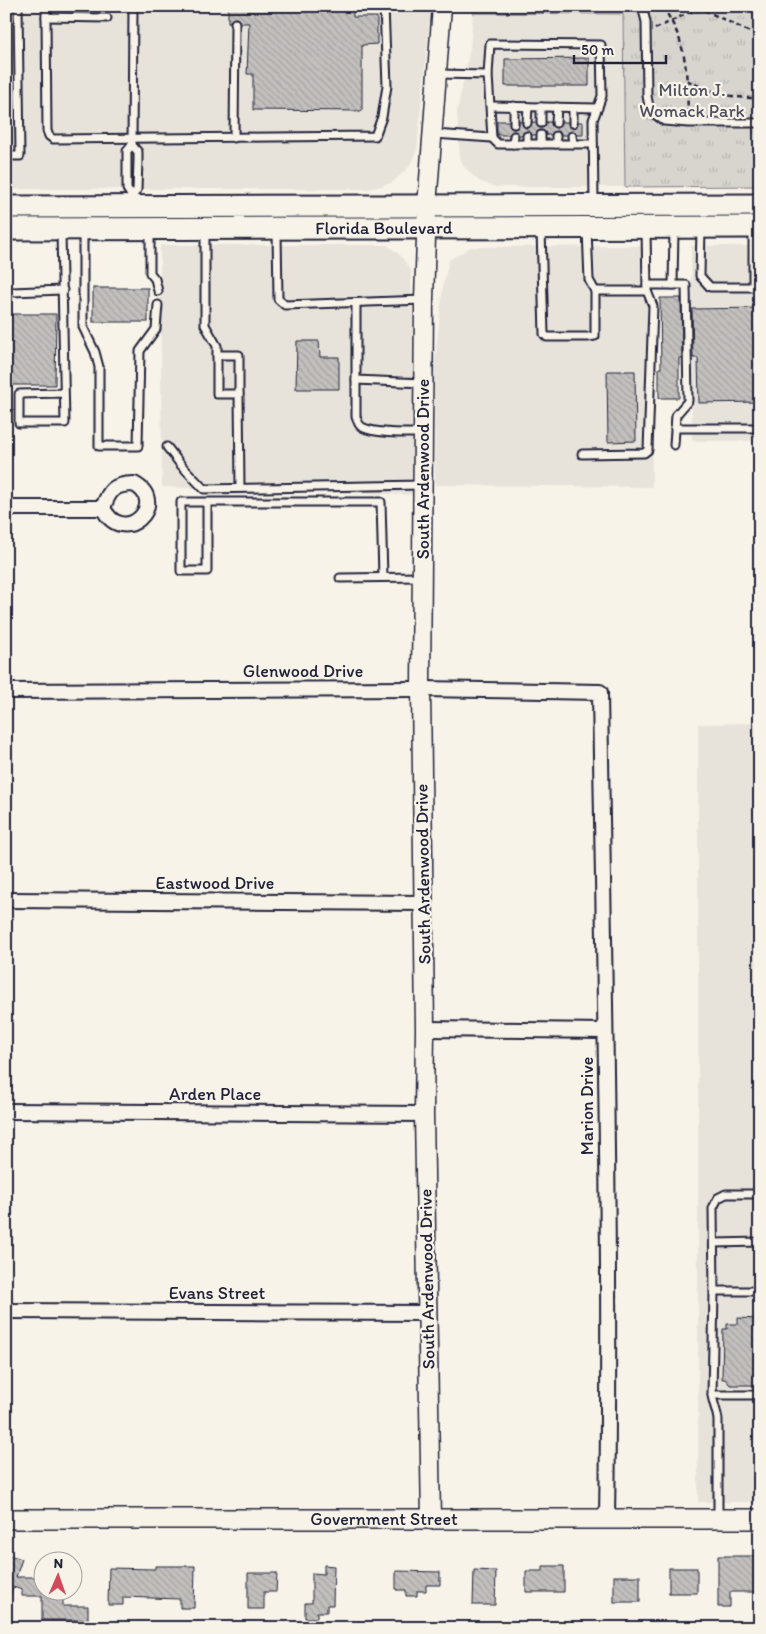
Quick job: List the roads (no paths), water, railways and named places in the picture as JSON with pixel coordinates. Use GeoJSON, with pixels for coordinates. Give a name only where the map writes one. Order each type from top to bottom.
{"type":"FeatureCollection","features":[{"type":"Feature","properties":{"kind":"main road","name":"Florida Boulevard"},"geometry":{"type":"LineString","coordinates":[[6,207],[138,203],[427,206],[760,205]]}},
{"type":"Feature","properties":{"kind":"main road"},"geometry":{"type":"LineString","coordinates":[[138,203],[150,229]]}},
{"type":"Feature","properties":{"kind":"main road","name":"Florida Boulevard"},"geometry":{"type":"LineString","coordinates":[[6,229],[756,227]]}},
{"type":"Feature","properties":{"kind":"main road","name":"Government Street"},"geometry":{"type":"LineString","coordinates":[[6,1519],[760,1519]]}},
{"type":"Feature","properties":{"kind":"street","name":"South Ardenwood Drive"},"geometry":{"type":"LineString","coordinates":[[431,1520],[424,1114],[425,1029],[421,689],[426,228],[442,6]]}},
{"type":"Feature","properties":{"kind":"street"},"geometry":{"type":"LineString","coordinates":[[6,508],[103,508]]}},
{"type":"Feature","properties":{"kind":"street","name":"Glenwood Drive"},"geometry":{"type":"LineString","coordinates":[[6,691],[421,689],[600,692]]}},
{"type":"Feature","properties":{"kind":"street","name":"Marion Drive"},"geometry":{"type":"LineString","coordinates":[[600,692],[605,1031],[607,1520]]}},
{"type":"Feature","properties":{"kind":"street","name":"Eastwood Drive"},"geometry":{"type":"LineString","coordinates":[[6,900],[424,904]]}},
{"type":"Feature","properties":{"kind":"street"},"geometry":{"type":"LineString","coordinates":[[425,1029],[605,1031]]}},
{"type":"Feature","properties":{"kind":"street","name":"Arden Place"},"geometry":{"type":"LineString","coordinates":[[6,1111],[424,1114]]}},
{"type":"Feature","properties":{"kind":"street","name":"Evans Street"},"geometry":{"type":"LineString","coordinates":[[6,1312],[427,1313]]}},
{"type":"Feature","properties":{"kind":"lane"},"geometry":{"type":"LineString","coordinates":[[6,156],[20,156],[18,6]]}},
{"type":"Feature","properties":{"kind":"lane"},"geometry":{"type":"LineString","coordinates":[[46,6],[47,131],[49,136],[53,139],[132,142],[376,136],[382,117],[387,86],[384,6]]}},
{"type":"Feature","properties":{"kind":"lane"},"geometry":{"type":"LineString","coordinates":[[133,6],[132,142],[138,152],[138,203]]}},
{"type":"Feature","properties":{"kind":"lane"},"geometry":{"type":"LineString","coordinates":[[637,6],[643,10],[646,22],[647,96],[650,111],[664,121],[760,123]]}},
{"type":"Feature","properties":{"kind":"lane"},"geometry":{"type":"LineString","coordinates":[[46,17],[106,18]]}},
{"type":"Feature","properties":{"kind":"lane"},"geometry":{"type":"LineString","coordinates":[[234,138],[235,23]]}},
{"type":"Feature","properties":{"kind":"lane"},"geometry":{"type":"LineString","coordinates":[[492,138],[492,106],[488,74],[490,44],[601,45],[602,96],[593,120],[594,205]]}},
{"type":"Feature","properties":{"kind":"lane"},"geometry":{"type":"LineString","coordinates":[[437,74],[488,74]]}},
{"type":"Feature","properties":{"kind":"lane"},"geometry":{"type":"LineString","coordinates":[[492,106],[598,108]]}},
{"type":"Feature","properties":{"kind":"lane"},"geometry":{"type":"LineString","coordinates":[[514,106],[514,124]]}},
{"type":"Feature","properties":{"kind":"lane"},"geometry":{"type":"LineString","coordinates":[[527,123],[528,107]]}},
{"type":"Feature","properties":{"kind":"lane"},"geometry":{"type":"LineString","coordinates":[[541,122],[542,107]]}},
{"type":"Feature","properties":{"kind":"lane"},"geometry":{"type":"LineString","coordinates":[[556,123],[557,107]]}},
{"type":"Feature","properties":{"kind":"lane"},"geometry":{"type":"LineString","coordinates":[[573,124],[574,108]]}},
{"type":"Feature","properties":{"kind":"lane"},"geometry":{"type":"LineString","coordinates":[[432,134],[492,138],[498,144],[593,144]]}},
{"type":"Feature","properties":{"kind":"lane"},"geometry":{"type":"LineString","coordinates":[[541,135],[541,144]]}},
{"type":"Feature","properties":{"kind":"lane"},"geometry":{"type":"LineString","coordinates":[[513,144],[514,136]]}},
{"type":"Feature","properties":{"kind":"lane"},"geometry":{"type":"LineString","coordinates":[[526,144],[527,136]]}},
{"type":"Feature","properties":{"kind":"lane"},"geometry":{"type":"LineString","coordinates":[[556,136],[556,144]]}},
{"type":"Feature","properties":{"kind":"lane"},"geometry":{"type":"LineString","coordinates":[[572,136],[572,144]]}},
{"type":"Feature","properties":{"kind":"lane"},"geometry":{"type":"LineString","coordinates":[[541,228],[544,334],[547,337],[594,336],[595,291],[589,280],[587,227]]}},
{"type":"Feature","properties":{"kind":"lane"},"geometry":{"type":"LineString","coordinates":[[582,454],[644,453],[648,450],[653,306],[647,288],[646,227]]}},
{"type":"Feature","properties":{"kind":"lane"},"geometry":{"type":"LineString","coordinates":[[673,285],[674,227]]}},
{"type":"Feature","properties":{"kind":"lane"},"geometry":{"type":"LineString","coordinates":[[701,227],[700,276],[710,287],[756,287],[756,227]]}},
{"type":"Feature","properties":{"kind":"lane"},"geometry":{"type":"LineString","coordinates":[[205,228],[205,325],[217,346],[217,394],[239,394]]}},
{"type":"Feature","properties":{"kind":"lane"},"geometry":{"type":"LineString","coordinates":[[277,228],[278,299],[285,305],[424,300]]}},
{"type":"Feature","properties":{"kind":"lane"},"geometry":{"type":"LineString","coordinates":[[61,229],[65,423],[19,423],[19,394],[64,393]]}},
{"type":"Feature","properties":{"kind":"lane"},"geometry":{"type":"LineString","coordinates":[[83,229],[83,327],[95,352],[99,367],[99,446],[138,446],[140,351],[156,329],[158,306]]}},
{"type":"Feature","properties":{"kind":"lane"},"geometry":{"type":"LineString","coordinates":[[150,229],[150,272],[155,279],[158,291]]}},
{"type":"Feature","properties":{"kind":"lane"},"geometry":{"type":"LineString","coordinates":[[595,291],[686,285],[688,401],[676,415],[674,445]]}},
{"type":"Feature","properties":{"kind":"lane"},"geometry":{"type":"LineString","coordinates":[[12,292],[62,290]]}},
{"type":"Feature","properties":{"kind":"lane"},"geometry":{"type":"LineString","coordinates":[[356,303],[356,417],[359,425],[364,428],[387,432],[423,433]]}},
{"type":"Feature","properties":{"kind":"lane"},"geometry":{"type":"LineString","coordinates":[[217,355],[239,355],[240,488]]}},
{"type":"Feature","properties":{"kind":"lane"},"geometry":{"type":"LineString","coordinates":[[356,380],[424,383]]}},
{"type":"Feature","properties":{"kind":"lane"},"geometry":{"type":"LineString","coordinates":[[675,428],[760,428]]}},
{"type":"Feature","properties":{"kind":"lane"},"geometry":{"type":"LineString","coordinates":[[167,447],[204,489],[423,485]]}},
{"type":"Feature","properties":{"kind":"lane"},"geometry":{"type":"LineString","coordinates":[[207,502],[207,571],[181,571],[181,502],[207,502],[382,502],[382,577]]}},
{"type":"Feature","properties":{"kind":"lane"},"geometry":{"type":"LineString","coordinates":[[340,578],[422,577]]}},
{"type":"Feature","properties":{"kind":"lane"},"geometry":{"type":"LineString","coordinates":[[718,1519],[718,1420],[717,1411],[712,1401],[714,1208],[718,1198],[726,1194],[760,1194]]}},
{"type":"Feature","properties":{"kind":"lane"},"geometry":{"type":"LineString","coordinates":[[714,1243],[760,1242]]}},
{"type":"Feature","properties":{"kind":"lane"},"geometry":{"type":"LineString","coordinates":[[714,1291],[760,1290]]}},
{"type":"Feature","properties":{"kind":"lane"},"geometry":{"type":"LineString","coordinates":[[712,1395],[760,1395]]}},
{"type":"Feature","properties":{"kind":"park label","name":"Milton J. Womack Park"},"geometry":{"type":"Point","coordinates":[692,100]}}]}
